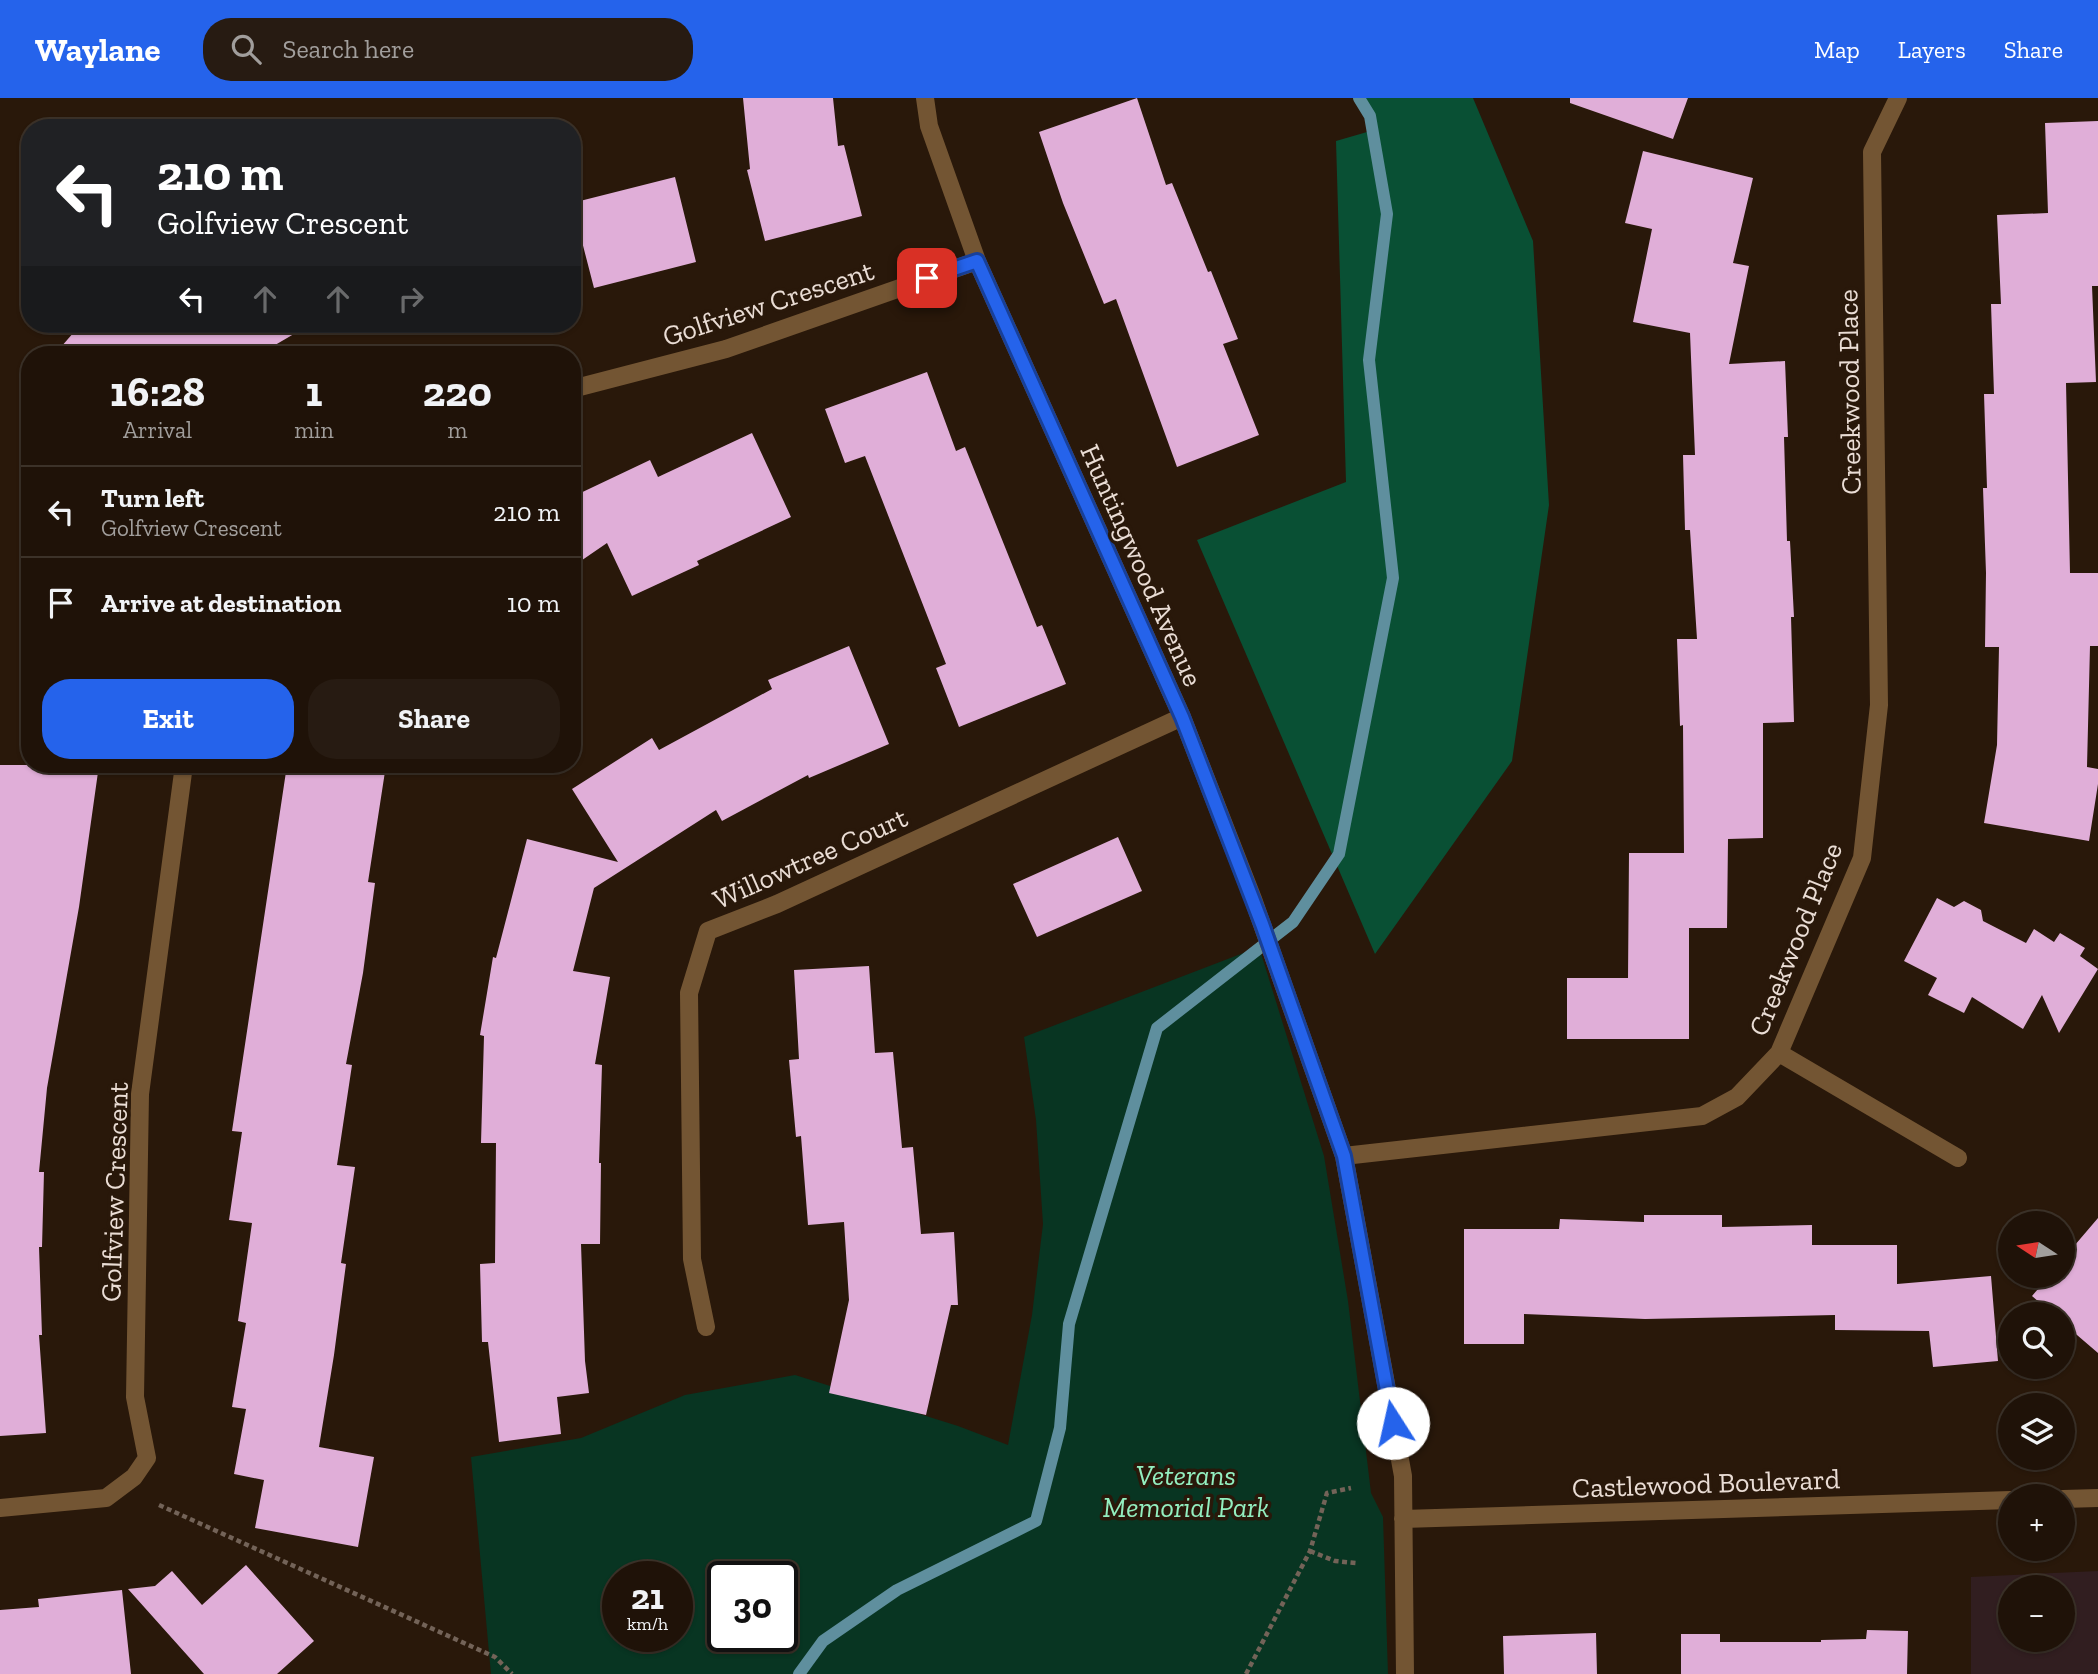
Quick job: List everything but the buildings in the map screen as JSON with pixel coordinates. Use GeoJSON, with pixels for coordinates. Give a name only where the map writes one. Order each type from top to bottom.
{"type":"FeatureCollection","features":[{"type":"Feature","properties":{"kind":"street","name":"Huntingwood Avenue"},"geometry":{"type":"LineString","coordinates":[[925,98],[929,126],[977,261],[1182,717],[1253,899],[1344,1156],[1403,1476],[1405,1674]]}},
{"type":"Feature","properties":{"kind":"street","name":"Creekwood Place"},"geometry":{"type":"LineString","coordinates":[[1344,1156],[1702,1116],[1737,1097],[1779,1053],[1862,858],[1879,705],[1872,152],[1898,98]]}},
{"type":"Feature","properties":{"kind":"street","name":"Golfview Crescent"},"geometry":{"type":"LineString","coordinates":[[581,387],[726,349],[977,261]]}},
{"type":"Feature","properties":{"kind":"street","name":"Willowtree Court"},"geometry":{"type":"LineString","coordinates":[[706,1327],[692,1259],[689,993],[708,931],[777,904],[1182,717]]}},
{"type":"Feature","properties":{"kind":"street","name":"Golfview Crescent"},"geometry":{"type":"LineString","coordinates":[[0,1508],[106,1498],[134,1477],[146,1458],[135,1397],[140,1094],[183,773]]}},
{"type":"Feature","properties":{"kind":"street"},"geometry":{"type":"LineString","coordinates":[[1779,1053],[1958,1158]]}},
{"type":"Feature","properties":{"kind":"street"},"geometry":{"type":"LineString","coordinates":[[2075,1499],[2098,1498]]}},
{"type":"Feature","properties":{"kind":"street","name":"Castlewood Boulevard"},"geometry":{"type":"LineString","coordinates":[[1403,1519],[1998,1500]]}},
{"type":"Feature","properties":{"kind":"path"},"geometry":{"type":"LineString","coordinates":[[1245,1674],[1310,1551],[1327,1493],[1351,1488]]}},
{"type":"Feature","properties":{"kind":"path"},"geometry":{"type":"LineString","coordinates":[[159,1505],[495,1657],[512,1674]]}},
{"type":"Feature","properties":{"kind":"path"},"geometry":{"type":"LineString","coordinates":[[1310,1551],[1335,1561],[1356,1563]]}},
{"type":"Feature","properties":{"kind":"shaded area"},"geometry":{"type":"Polygon","coordinates":[[[2098,1571],[2098,1674],[1971,1674],[1971,1577],[1998,1576],[1998,1652],[2075,1652],[2075,1575],[2013,1575],[2098,1571]]]}},
{"type":"Feature","properties":{"kind":"green space"},"geometry":{"type":"Polygon","coordinates":[[[1360,98],[1473,98],[1533,241],[1549,505],[1512,761],[1375,954],[1197,540],[1346,482],[1336,141],[1374,130],[1360,98]]]}},
{"type":"Feature","properties":{"kind":"green space","name":"Veterans Memorial Park"},"geometry":{"type":"Polygon","coordinates":[[[1259,947],[1324,1156],[1348,1301],[1371,1493],[1383,1517],[1388,1674],[491,1674],[471,1457],[581,1438],[685,1395],[795,1375],[958,1426],[1008,1445],[1032,1315],[1043,1224],[1036,1120],[1024,1037],[1259,947]]]}},
{"type":"Feature","properties":{"kind":"waterway"},"geometry":{"type":"LineString","coordinates":[[799,1674],[823,1641],[897,1590],[1036,1521],[1060,1428],[1069,1324],[1157,1028],[1293,922],[1339,854],[1393,578],[1369,360],[1387,214],[1370,116],[1359,98]]}},
{"type":"Feature","properties":{"kind":"route"},"geometry":{"type":"LineString","coordinates":[[927,278],[977,261],[1182,717],[1253,899],[1344,1156],[1393,1423]]}}]}
